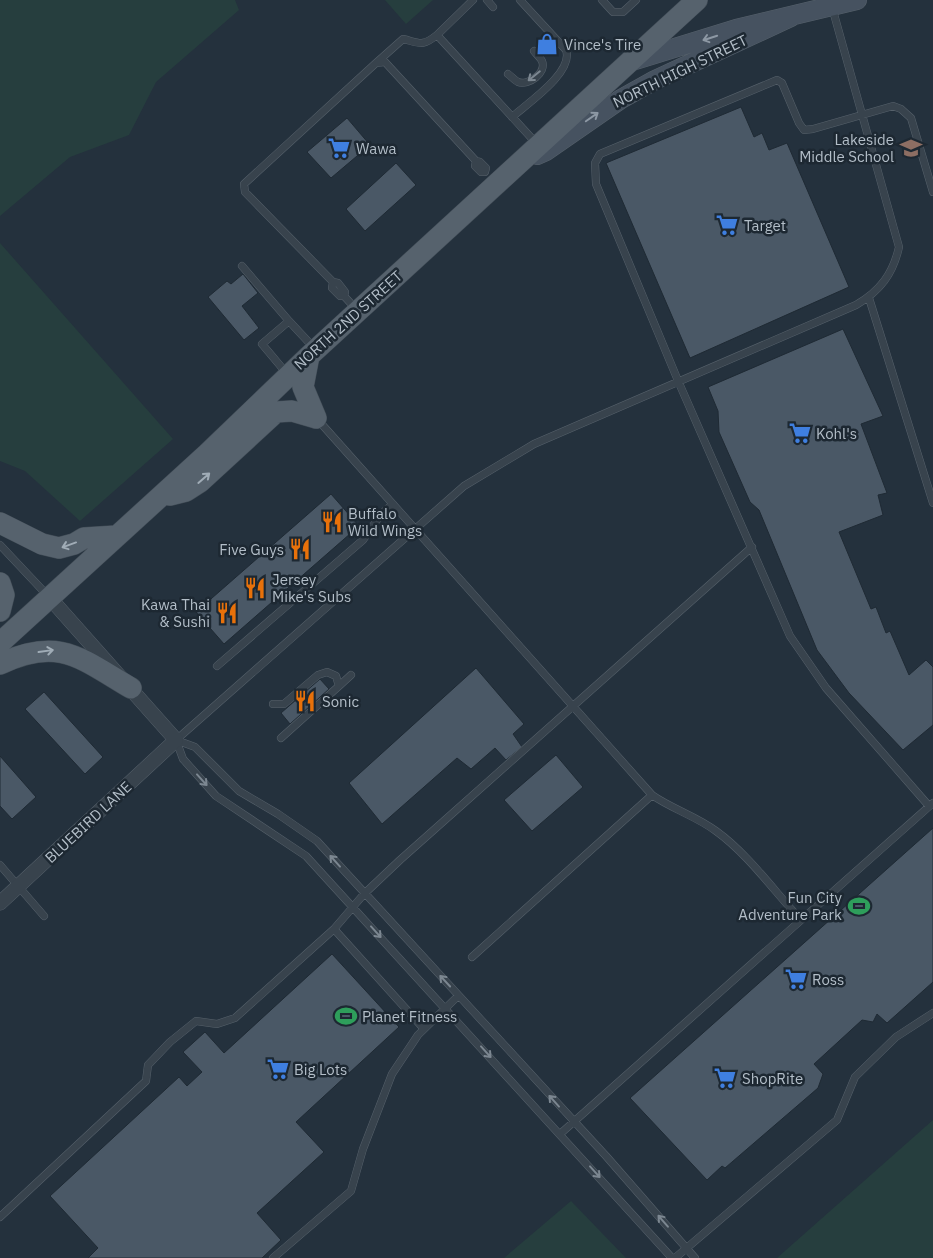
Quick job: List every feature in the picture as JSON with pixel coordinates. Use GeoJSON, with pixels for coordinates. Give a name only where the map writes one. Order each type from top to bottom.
{"type":"FeatureCollection","features":[{"type":"Feature","properties":{"kind":"main road","name":"NORTH 2ND STREET"},"geometry":{"type":"LineString","coordinates":[[0,643],[160,497],[312,353],[351,304],[522,161],[698,0]]}},
{"type":"Feature","properties":{"kind":"main road"},"geometry":{"type":"LineString","coordinates":[[312,353],[303,387],[316,418]]}},
{"type":"Feature","properties":{"kind":"main road"},"geometry":{"type":"LineString","coordinates":[[160,497],[186,490],[200,482],[276,412],[292,411],[316,418]]}},
{"type":"Feature","properties":{"kind":"main road"},"geometry":{"type":"LineString","coordinates":[[0,523],[42,544],[59,548],[74,544],[84,538],[116,536]]}},
{"type":"Feature","properties":{"kind":"main road"},"geometry":{"type":"LineString","coordinates":[[0,583],[4,595],[0,611]]}},
{"type":"Feature","properties":{"kind":"main road"},"geometry":{"type":"LineString","coordinates":[[0,664],[19,655],[56,650],[78,657],[131,688]]}},
{"type":"Feature","properties":{"kind":"street","name":"NORTH HIGH STREET"},"geometry":{"type":"LineString","coordinates":[[629,62],[736,29],[857,0]]}},
{"type":"Feature","properties":{"kind":"street","name":"NORTH HIGH STREET"},"geometry":{"type":"LineString","coordinates":[[522,161],[546,151],[595,115],[655,80],[791,17]]}},
{"type":"Feature","properties":{"kind":"street"},"geometry":{"type":"LineString","coordinates":[[49,597],[176,740]]}},
{"type":"Feature","properties":{"kind":"street","name":"BLUEBIRD LANE"},"geometry":{"type":"LineString","coordinates":[[0,903],[176,740]]}},
{"type":"Feature","properties":{"kind":"lane"},"geometry":{"type":"LineString","coordinates":[[351,304],[338,283],[333,282],[245,192],[244,184],[403,39],[419,44],[428,42],[473,0]]}},
{"type":"Feature","properties":{"kind":"lane"},"geometry":{"type":"LineString","coordinates":[[487,0],[493,6]]}},
{"type":"Feature","properties":{"kind":"lane"},"geometry":{"type":"LineString","coordinates":[[512,117],[562,73],[568,54],[520,0]]}},
{"type":"Feature","properties":{"kind":"lane"},"geometry":{"type":"LineString","coordinates":[[602,0],[613,12],[623,12],[636,0]]}},
{"type":"Feature","properties":{"kind":"lane"},"geometry":{"type":"LineString","coordinates":[[176,740],[464,486],[526,448],[856,305],[869,298],[880,288],[892,271],[899,247],[864,114],[832,7]]}},
{"type":"Feature","properties":{"kind":"lane"},"geometry":{"type":"LineString","coordinates":[[437,35],[538,146]]}},
{"type":"Feature","properties":{"kind":"lane"},"geometry":{"type":"LineString","coordinates":[[508,74],[518,82],[525,82],[537,76],[542,60],[534,51]]}},
{"type":"Feature","properties":{"kind":"lane"},"geometry":{"type":"LineString","coordinates":[[376,62],[385,62],[476,161]]}},
{"type":"Feature","properties":{"kind":"lane"},"geometry":{"type":"LineString","coordinates":[[560,1134],[931,805],[826,688],[790,636],[679,383],[596,184],[595,163],[600,154],[778,80],[782,83],[799,123],[804,130],[893,106],[901,109],[911,118],[933,192]]}},
{"type":"Feature","properties":{"kind":"lane"},"geometry":{"type":"LineString","coordinates":[[242,266],[289,321],[312,353]]}},
{"type":"Feature","properties":{"kind":"lane"},"geometry":{"type":"LineString","coordinates":[[869,298],[933,503]]}},
{"type":"Feature","properties":{"kind":"lane"},"geometry":{"type":"LineString","coordinates":[[288,375],[262,344],[289,321]]}},
{"type":"Feature","properties":{"kind":"lane"},"geometry":{"type":"LineString","coordinates":[[316,418],[652,795],[671,808],[699,820],[725,838],[801,920]]}},
{"type":"Feature","properties":{"kind":"lane"},"geometry":{"type":"LineString","coordinates":[[217,666],[363,540],[382,513],[393,504]]}},
{"type":"Feature","properties":{"kind":"lane"},"geometry":{"type":"LineString","coordinates":[[0,545],[49,597]]}},
{"type":"Feature","properties":{"kind":"lane"},"geometry":{"type":"LineString","coordinates":[[0,1217],[146,1081],[148,1065],[170,1042],[196,1022],[217,1024],[235,1018],[334,929],[364,894],[752,547]]}},
{"type":"Feature","properties":{"kind":"lane"},"geometry":{"type":"LineString","coordinates":[[273,704],[284,704],[318,675],[327,672],[336,676],[339,686]]}},
{"type":"Feature","properties":{"kind":"lane"},"geometry":{"type":"LineString","coordinates":[[281,738],[351,675]]}},
{"type":"Feature","properties":{"kind":"lane"},"geometry":{"type":"LineString","coordinates":[[176,740],[196,747],[240,791],[317,841],[606,1156],[695,1258]]}},
{"type":"Feature","properties":{"kind":"lane"},"geometry":{"type":"LineString","coordinates":[[176,740],[183,759],[216,796],[306,856],[673,1258],[837,1120],[855,1077],[896,1036],[933,1013]]}},
{"type":"Feature","properties":{"kind":"lane"},"geometry":{"type":"LineString","coordinates":[[472,957],[652,795]]}},
{"type":"Feature","properties":{"kind":"lane"},"geometry":{"type":"LineString","coordinates":[[0,865],[44,916]]}},
{"type":"Feature","properties":{"kind":"lane"},"geometry":{"type":"LineString","coordinates":[[334,929],[424,1029]]}},
{"type":"Feature","properties":{"kind":"lane"},"geometry":{"type":"LineString","coordinates":[[273,1258],[351,1191],[363,1149],[392,1074],[424,1029],[458,996]]}},
{"type":"Feature","properties":{"kind":"green space"},"geometry":{"type":"Polygon","coordinates":[[[0,0],[235,0],[239,10],[156,82],[129,135],[70,157],[0,216],[0,0]]]}},
{"type":"Feature","properties":{"kind":"green space"},"geometry":{"type":"Polygon","coordinates":[[[385,0],[433,0],[406,24],[385,0]]]}},
{"type":"Feature","properties":{"kind":"green space"},"geometry":{"type":"Polygon","coordinates":[[[0,243],[173,439],[80,521],[25,471],[0,461],[0,243]]]}},
{"type":"Feature","properties":{"kind":"green space"},"geometry":{"type":"Polygon","coordinates":[[[933,1120],[933,1258],[777,1258],[933,1120]]]}},
{"type":"Feature","properties":{"kind":"green space"},"geometry":{"type":"Polygon","coordinates":[[[571,1201],[626,1258],[504,1258],[571,1201]]]}},
{"type":"Feature","properties":{"kind":"building","name":"Target"},"geometry":{"type":"Polygon","coordinates":[[[741,107],[754,137],[762,133],[769,150],[787,143],[849,287],[690,358],[606,163],[741,107]]]}},
{"type":"Feature","properties":{"kind":"building"},"geometry":{"type":"Polygon","coordinates":[[[347,118],[370,145],[331,178],[307,152],[347,118]]]}},
{"type":"Feature","properties":{"kind":"building"},"geometry":{"type":"Polygon","coordinates":[[[396,163],[416,185],[365,231],[346,209],[396,163]]]}},
{"type":"Feature","properties":{"kind":"building"},"geometry":{"type":"Polygon","coordinates":[[[243,274],[258,293],[242,306],[259,328],[244,340],[208,297],[227,281],[231,284],[243,274]]]}},
{"type":"Feature","properties":{"kind":"building"},"geometry":{"type":"Polygon","coordinates":[[[843,329],[883,416],[861,424],[887,493],[878,495],[883,515],[839,532],[871,609],[876,607],[886,633],[890,631],[909,675],[926,660],[933,667],[933,725],[903,750],[849,693],[817,650],[759,510],[750,502],[719,432],[718,411],[708,387],[843,329]]]}},
{"type":"Feature","properties":{"kind":"building"},"geometry":{"type":"Polygon","coordinates":[[[331,494],[359,526],[224,644],[196,612],[331,494]]]}},
{"type":"Feature","properties":{"kind":"building"},"geometry":{"type":"Polygon","coordinates":[[[476,668],[524,724],[513,734],[522,747],[506,760],[495,748],[471,769],[457,758],[382,824],[349,783],[476,668]]]}},
{"type":"Feature","properties":{"kind":"building","name":"Sonic"},"geometry":{"type":"Polygon","coordinates":[[[320,679],[329,689],[290,724],[281,713],[320,679]]]}},
{"type":"Feature","properties":{"kind":"building"},"geometry":{"type":"Polygon","coordinates":[[[44,692],[103,757],[85,774],[25,709],[44,692]]]}},
{"type":"Feature","properties":{"kind":"building"},"geometry":{"type":"Polygon","coordinates":[[[556,755],[583,787],[532,831],[504,800],[556,755]]]}},
{"type":"Feature","properties":{"kind":"building"},"geometry":{"type":"Polygon","coordinates":[[[0,756],[36,797],[12,819],[0,806],[0,756]]]}},
{"type":"Feature","properties":{"kind":"building"},"geometry":{"type":"Polygon","coordinates":[[[933,828],[933,982],[887,1023],[877,1014],[873,1022],[862,1020],[814,1064],[823,1074],[818,1088],[725,1168],[722,1166],[707,1180],[630,1098],[933,828]]]}},
{"type":"Feature","properties":{"kind":"building"},"geometry":{"type":"Polygon","coordinates":[[[332,954],[399,1027],[296,1122],[324,1152],[257,1213],[281,1240],[262,1258],[88,1258],[98,1248],[50,1196],[179,1077],[187,1086],[202,1072],[183,1052],[205,1032],[224,1053],[332,954]]]}},
{"type":"Feature","properties":{"kind":"place","name":"Vince's Tire"},"geometry":{"type":"Point","coordinates":[547,44]}},
{"type":"Feature","properties":{"kind":"place","name":"Wawa"},"geometry":{"type":"Point","coordinates":[339,148]}},
{"type":"Feature","properties":{"kind":"place","name":"Lakeside Middle School"},"geometry":{"type":"Point","coordinates":[911,148]}},
{"type":"Feature","properties":{"kind":"place","name":"Target"},"geometry":{"type":"Point","coordinates":[727,225]}},
{"type":"Feature","properties":{"kind":"place","name":"Kohl's"},"geometry":{"type":"Point","coordinates":[800,433]}},
{"type":"Feature","properties":{"kind":"place","name":"Buffalo Wild Wings"},"geometry":{"type":"Point","coordinates":[332,522]}},
{"type":"Feature","properties":{"kind":"place","name":"Five Guys"},"geometry":{"type":"Point","coordinates":[300,549]}},
{"type":"Feature","properties":{"kind":"place","name":"Jersey Mike's Subs"},"geometry":{"type":"Point","coordinates":[255,588]}},
{"type":"Feature","properties":{"kind":"place","name":"Kawa Thai & Sushi"},"geometry":{"type":"Point","coordinates":[227,613]}},
{"type":"Feature","properties":{"kind":"place","name":"Sonic"},"geometry":{"type":"Point","coordinates":[305,701]}},
{"type":"Feature","properties":{"kind":"place","name":"Fun City Adventure Park"},"geometry":{"type":"Point","coordinates":[859,906]}},
{"type":"Feature","properties":{"kind":"place","name":"Ross"},"geometry":{"type":"Point","coordinates":[796,979]}},
{"type":"Feature","properties":{"kind":"place","name":"Planet Fitness"},"geometry":{"type":"Point","coordinates":[346,1016]}},
{"type":"Feature","properties":{"kind":"place","name":"Big Lots"},"geometry":{"type":"Point","coordinates":[278,1069]}},
{"type":"Feature","properties":{"kind":"place","name":"ShopRite"},"geometry":{"type":"Point","coordinates":[725,1078]}}]}
